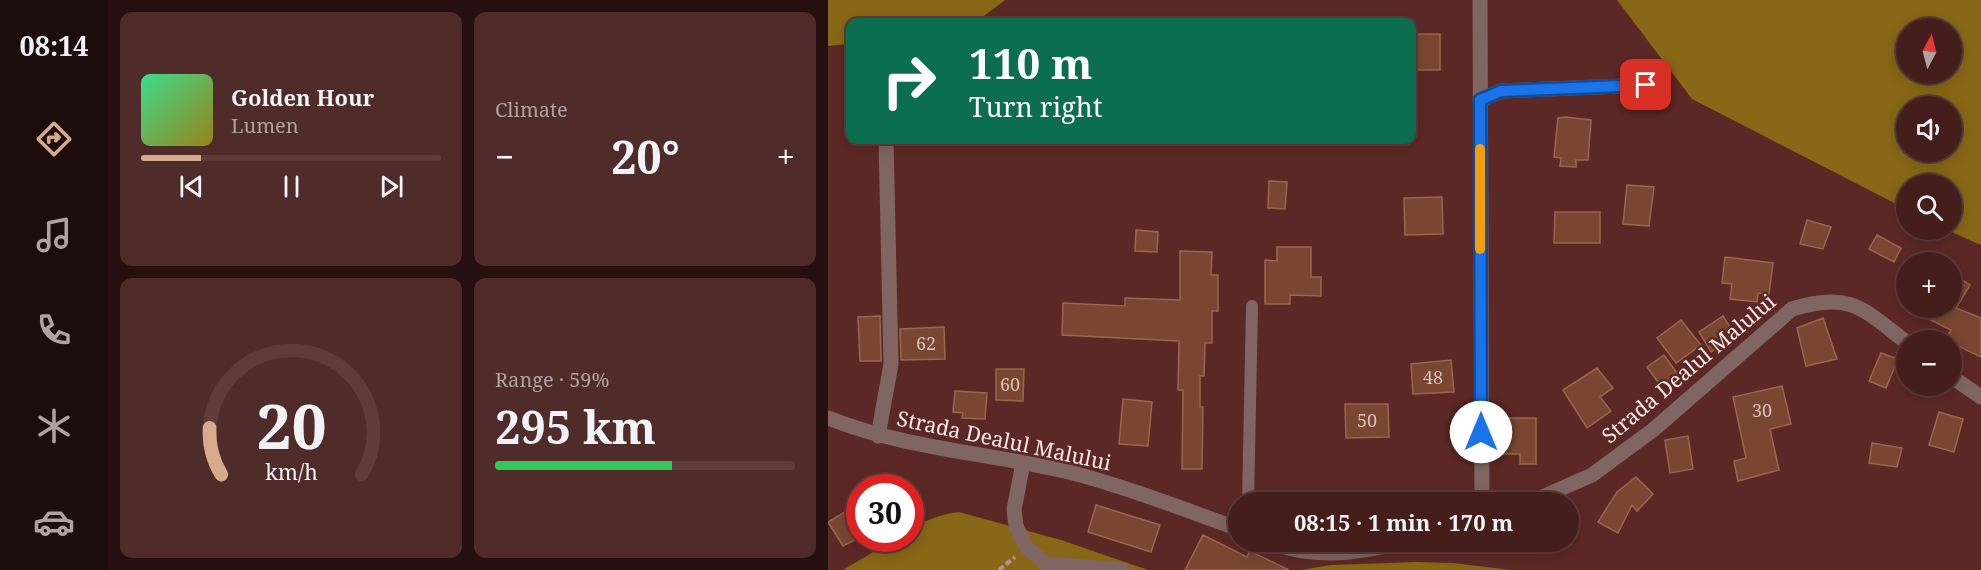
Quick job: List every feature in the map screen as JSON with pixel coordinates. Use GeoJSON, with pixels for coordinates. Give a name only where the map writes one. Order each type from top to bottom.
{"type":"FeatureCollection","features":[{"type":"Feature","properties":{"kind":"street"},"geometry":{"type":"LineString","coordinates":[[1480,0],[1482,492]]}},
{"type":"Feature","properties":{"kind":"street"},"geometry":{"type":"LineString","coordinates":[[1480,100],[1501,91],[1646,85]]}},
{"type":"Feature","properties":{"kind":"street"},"geometry":{"type":"LineString","coordinates":[[879,436],[891,364],[886,144]]}},
{"type":"Feature","properties":{"kind":"street","name":"Strada Dealul Malului"},"geometry":{"type":"LineString","coordinates":[[1554,492],[1592,475],[1653,430],[1792,309],[1816,302],[1837,300],[1866,311],[1896,334]]}},
{"type":"Feature","properties":{"kind":"street"},"geometry":{"type":"LineString","coordinates":[[1962,384],[1981,397]]}},
{"type":"Feature","properties":{"kind":"street","name":"Strada Dealul Malului"},"geometry":{"type":"LineString","coordinates":[[828,418],[879,436],[1023,463],[1127,489],[1228,525]]}},
{"type":"Feature","properties":{"kind":"street"},"geometry":{"type":"LineString","coordinates":[[1023,463],[1014,510],[1016,526],[1027,548],[1047,564],[1123,570]]}},
{"type":"Feature","properties":{"kind":"street"},"geometry":{"type":"LineString","coordinates":[[1310,552],[1334,554],[1364,552]]}},
{"type":"Feature","properties":{"kind":"lane"},"geometry":{"type":"LineString","coordinates":[[1248,492],[1252,306]]}},
{"type":"Feature","properties":{"kind":"shaded area"},"geometry":{"type":"Polygon","coordinates":[[[828,0],[1005,0],[981,18],[846,18],[846,44],[828,46],[828,0]]]}},
{"type":"Feature","properties":{"kind":"shaded area"},"geometry":{"type":"Polygon","coordinates":[[[1617,0],[1981,0],[1981,245],[1962,237],[1962,174],[1896,174],[1896,204],[1692,99],[1617,0]]]}},
{"type":"Feature","properties":{"kind":"shaded area"},"geometry":{"type":"Polygon","coordinates":[[[959,512],[1061,540],[1148,570],[843,570],[873,552],[924,552],[924,522],[959,512]]]}},
{"type":"Feature","properties":{"kind":"shaded area"},"geometry":{"type":"Polygon","coordinates":[[[1453,563],[1511,570],[1301,570],[1331,565],[1453,563]]]}},
{"type":"Feature","properties":{"kind":"building"},"geometry":{"type":"Polygon","coordinates":[[[1416,34],[1440,34],[1440,70],[1416,70],[1416,34]]]}},
{"type":"Feature","properties":{"kind":"building"},"geometry":{"type":"Polygon","coordinates":[[[1558,118],[1591,120],[1588,160],[1576,160],[1576,167],[1560,166],[1561,158],[1554,157],[1558,118]]]}},
{"type":"Feature","properties":{"kind":"building"},"geometry":{"type":"Polygon","coordinates":[[[1269,181],[1287,182],[1285,209],[1268,208],[1269,181]]]}},
{"type":"Feature","properties":{"kind":"building"},"geometry":{"type":"Polygon","coordinates":[[[1627,185],[1654,187],[1649,226],[1623,224],[1627,185]]]}},
{"type":"Feature","properties":{"kind":"building"},"geometry":{"type":"Polygon","coordinates":[[[1442,197],[1443,234],[1405,235],[1404,198],[1442,197]]]}},
{"type":"Feature","properties":{"kind":"building"},"geometry":{"type":"Polygon","coordinates":[[[1555,212],[1600,212],[1600,243],[1554,243],[1555,212]]]}},
{"type":"Feature","properties":{"kind":"building"},"geometry":{"type":"Polygon","coordinates":[[[1807,220],[1831,227],[1823,249],[1800,244],[1807,220]]]}},
{"type":"Feature","properties":{"kind":"building"},"geometry":{"type":"Polygon","coordinates":[[[1136,230],[1158,232],[1157,252],[1135,251],[1136,230]]]}},
{"type":"Feature","properties":{"kind":"building"},"geometry":{"type":"Polygon","coordinates":[[[1877,235],[1901,248],[1899,252],[1896,252],[1894,262],[1869,249],[1877,235]]]}},
{"type":"Feature","properties":{"kind":"building"},"geometry":{"type":"Polygon","coordinates":[[[1277,247],[1311,247],[1311,277],[1321,277],[1321,296],[1290,295],[1290,304],[1265,304],[1265,260],[1277,261],[1277,247]]]}},
{"type":"Feature","properties":{"kind":"building"},"geometry":{"type":"Polygon","coordinates":[[[1180,251],[1212,252],[1211,275],[1218,275],[1218,311],[1212,311],[1212,343],[1205,343],[1204,376],[1200,376],[1200,407],[1203,407],[1202,469],[1182,469],[1183,390],[1178,390],[1179,341],[1062,335],[1063,303],[1125,306],[1125,298],[1180,300],[1180,251]]]}},
{"type":"Feature","properties":{"kind":"building"},"geometry":{"type":"Polygon","coordinates":[[[1725,257],[1773,263],[1769,294],[1758,293],[1757,302],[1730,299],[1732,284],[1722,283],[1725,257]]]}},
{"type":"Feature","properties":{"kind":"building"},"geometry":{"type":"Polygon","coordinates":[[[1962,280],[1970,285],[1962,298],[1962,280]]]}},
{"type":"Feature","properties":{"kind":"building"},"geometry":{"type":"Polygon","coordinates":[[[1962,310],[1981,318],[1981,357],[1962,348],[1962,330],[1951,330],[1927,318],[1962,318],[1962,310]]]}},
{"type":"Feature","properties":{"kind":"building"},"geometry":{"type":"Polygon","coordinates":[[[880,316],[881,361],[860,361],[858,317],[880,316]]]}},
{"type":"Feature","properties":{"kind":"building"},"geometry":{"type":"Polygon","coordinates":[[[1723,316],[1735,335],[1711,352],[1699,332],[1723,316]]]}},
{"type":"Feature","properties":{"kind":"building"},"geometry":{"type":"Polygon","coordinates":[[[1823,318],[1837,359],[1806,366],[1797,328],[1823,318]]]}},
{"type":"Feature","properties":{"kind":"building"},"geometry":{"type":"Polygon","coordinates":[[[1681,320],[1701,345],[1676,363],[1657,338],[1681,320]]]}},
{"type":"Feature","properties":{"kind":"building"},"geometry":{"type":"Polygon","coordinates":[[[944,327],[945,359],[901,360],[900,329],[944,327]]]}},
{"type":"Feature","properties":{"kind":"building"},"geometry":{"type":"Polygon","coordinates":[[[1881,353],[1896,358],[1886,388],[1869,381],[1881,353]]]}},
{"type":"Feature","properties":{"kind":"building"},"geometry":{"type":"Polygon","coordinates":[[[1664,355],[1677,373],[1660,385],[1647,367],[1664,355]]]}},
{"type":"Feature","properties":{"kind":"building"},"geometry":{"type":"Polygon","coordinates":[[[1451,360],[1454,392],[1413,394],[1411,364],[1451,360]]]}},
{"type":"Feature","properties":{"kind":"building"},"geometry":{"type":"Polygon","coordinates":[[[1597,368],[1613,388],[1600,397],[1611,411],[1587,428],[1563,390],[1597,368]]]}},
{"type":"Feature","properties":{"kind":"building"},"geometry":{"type":"Polygon","coordinates":[[[996,369],[1024,369],[1023,401],[996,400],[996,369]]]}},
{"type":"Feature","properties":{"kind":"building"},"geometry":{"type":"Polygon","coordinates":[[[1782,386],[1791,424],[1770,429],[1779,470],[1738,481],[1734,461],[1746,458],[1733,397],[1782,386]]]}},
{"type":"Feature","properties":{"kind":"building"},"geometry":{"type":"Polygon","coordinates":[[[955,391],[987,393],[985,419],[962,418],[963,413],[953,412],[955,391]]]}},
{"type":"Feature","properties":{"kind":"building"},"geometry":{"type":"Polygon","coordinates":[[[1123,399],[1152,402],[1148,446],[1119,444],[1123,399]]]}},
{"type":"Feature","properties":{"kind":"building"},"geometry":{"type":"Polygon","coordinates":[[[1345,404],[1388,404],[1389,437],[1346,438],[1345,404]]]}},
{"type":"Feature","properties":{"kind":"building"},"geometry":{"type":"Polygon","coordinates":[[[1939,412],[1963,419],[1954,452],[1929,445],[1939,412]]]}},
{"type":"Feature","properties":{"kind":"building"},"geometry":{"type":"Polygon","coordinates":[[[1505,418],[1536,418],[1536,464],[1520,464],[1520,454],[1501,454],[1501,429],[1505,429],[1505,418]]]}},
{"type":"Feature","properties":{"kind":"building"},"geometry":{"type":"Polygon","coordinates":[[[1688,436],[1693,469],[1670,473],[1665,440],[1688,436]]]}},
{"type":"Feature","properties":{"kind":"building"},"geometry":{"type":"Polygon","coordinates":[[[1872,443],[1902,448],[1897,467],[1869,463],[1872,443]]]}},
{"type":"Feature","properties":{"kind":"building"},"geometry":{"type":"Polygon","coordinates":[[[1636,477],[1653,494],[1637,511],[1632,505],[1618,533],[1598,522],[1617,492],[1636,477]]]}},
{"type":"Feature","properties":{"kind":"building"},"geometry":{"type":"Polygon","coordinates":[[[1096,505],[1160,525],[1151,552],[1088,532],[1096,505]]]}},
{"type":"Feature","properties":{"kind":"building"},"geometry":{"type":"Polygon","coordinates":[[[846,511],[846,544],[843,546],[828,522],[846,511]]]}},
{"type":"Feature","properties":{"kind":"building"},"geometry":{"type":"Polygon","coordinates":[[[1203,535],[1228,548],[1228,552],[1237,552],[1247,557],[1252,552],[1289,570],[1185,570],[1203,535]]]}},
{"type":"Feature","properties":{"kind":"slow traffic"},"geometry":{"type":"LineString","coordinates":[[1480,149],[1480,249]]}},
{"type":"Feature","properties":{"kind":"route"},"geometry":{"type":"LineString","coordinates":[[1481,432],[1480,100],[1501,91],[1646,85]]}}]}
